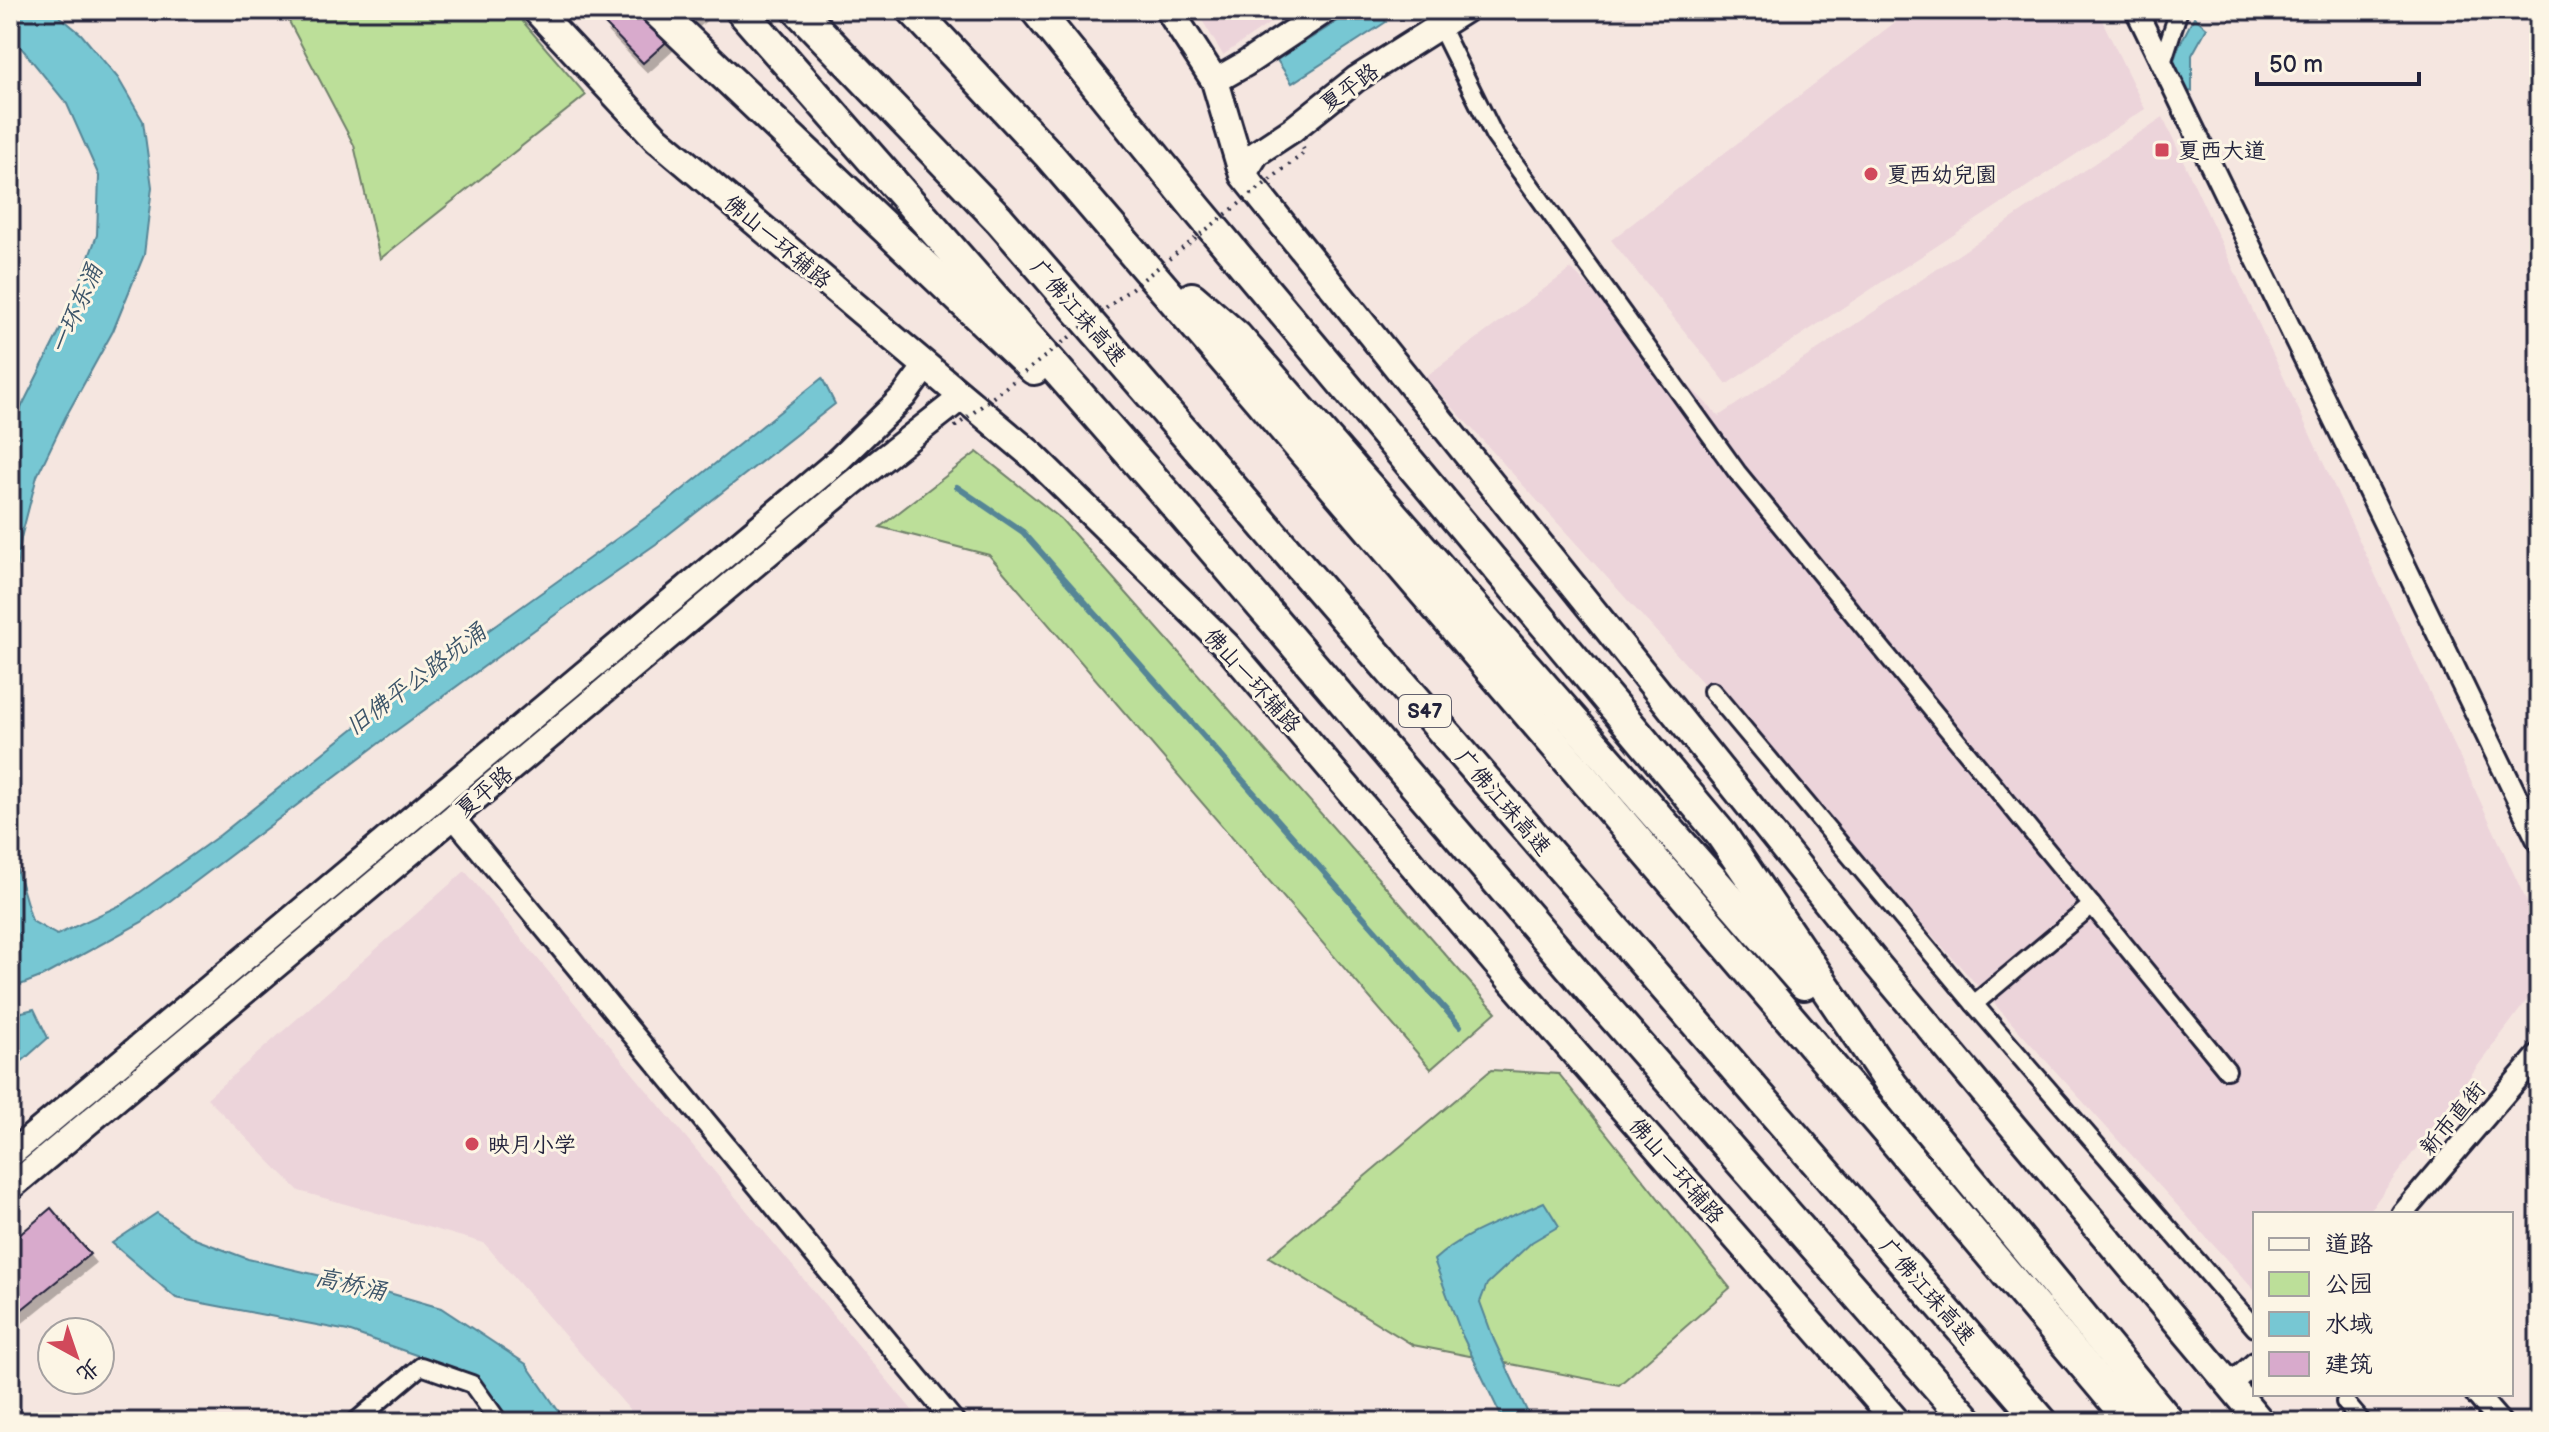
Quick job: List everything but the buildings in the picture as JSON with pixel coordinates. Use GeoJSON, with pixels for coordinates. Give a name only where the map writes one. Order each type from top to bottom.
{"type":"FeatureCollection","features":[{"type":"Feature","properties":{"kind":"highway"},"geometry":{"type":"LineString","coordinates":[[656,10],[1166,494]]}},
{"type":"Feature","properties":{"kind":"highway"},"geometry":{"type":"LineString","coordinates":[[741,10],[1166,494],[1593,993],[1969,1422]]}},
{"type":"Feature","properties":{"kind":"highway","name":"广佛江珠高速"},"geometry":{"type":"LineString","coordinates":[[798,10],[999,219],[2042,1422]]}},
{"type":"Feature","properties":{"kind":"highway"},"geometry":{"type":"LineString","coordinates":[[913,10],[1048,154],[1884,1128],[2132,1422]]}},
{"type":"Feature","properties":{"kind":"highway"},"geometry":{"type":"LineString","coordinates":[[1036,10],[1217,234],[1721,834],[1892,1085]]}},
{"type":"Feature","properties":{"kind":"highway"},"geometry":{"type":"LineString","coordinates":[[1105,221],[1236,336],[1892,1085],[2169,1422]]}},
{"type":"Feature","properties":{"kind":"main road","name":"佛山一环辅路"},"geometry":{"type":"LineString","coordinates":[[536,10],[656,138],[1033,456],[1227,646],[1496,963],[1897,1422]]}},
{"type":"Feature","properties":{"kind":"main road"},"geometry":{"type":"LineString","coordinates":[[1169,10],[1215,81],[1243,175],[1879,967],[2261,1422]]}},
{"type":"Feature","properties":{"kind":"main road"},"geometry":{"type":"LineString","coordinates":[[1215,81],[1326,10]]}},
{"type":"Feature","properties":{"kind":"main road","name":"夏平路"},"geometry":{"type":"LineString","coordinates":[[1243,175],[1257,153],[1292,130],[1434,18],[1465,10]]}},
{"type":"Feature","properties":{"kind":"main road","name":"夏平路"},"geometry":{"type":"LineString","coordinates":[[10,1155],[833,465],[904,396],[926,366]]}},
{"type":"Feature","properties":{"kind":"main road","name":"夏平路"},"geometry":{"type":"LineString","coordinates":[[10,1188],[851,484],[962,397]]}},
{"type":"Feature","properties":{"kind":"street"},"geometry":{"type":"LineString","coordinates":[[2136,10],[2538,837]]}},
{"type":"Feature","properties":{"kind":"street"},"geometry":{"type":"LineString","coordinates":[[2162,63],[2179,10]]}},
{"type":"Feature","properties":{"kind":"street"},"geometry":{"type":"LineString","coordinates":[[1434,18],[1494,135],[1737,472],[2227,1070]]}},
{"type":"Feature","properties":{"kind":"street"},"geometry":{"type":"LineString","coordinates":[[1712,691],[1974,1004],[2253,1326]]}},
{"type":"Feature","properties":{"kind":"street"},"geometry":{"type":"LineString","coordinates":[[453,817],[954,1422]]}},
{"type":"Feature","properties":{"kind":"street"},"geometry":{"type":"LineString","coordinates":[[1974,1004],[2092,905]]}},
{"type":"Feature","properties":{"kind":"street","name":"新市直街"},"geometry":{"type":"LineString","coordinates":[[2404,1212],[2539,1054]]}},
{"type":"Feature","properties":{"kind":"street"},"geometry":{"type":"LineString","coordinates":[[2230,1385],[2253,1365]]}},
{"type":"Feature","properties":{"kind":"street"},"geometry":{"type":"LineString","coordinates":[[355,1422],[421,1366],[472,1384],[499,1422]]}},
{"type":"Feature","properties":{"kind":"street"},"geometry":{"type":"LineString","coordinates":[[2478,1396],[2500,1422]]}},
{"type":"Feature","properties":{"kind":"street"},"geometry":{"type":"LineString","coordinates":[[2345,1402],[2362,1422]]}},
{"type":"Feature","properties":{"kind":"path"},"geometry":{"type":"LineString","coordinates":[[955,427],[1276,175]]}},
{"type":"Feature","properties":{"kind":"shaded area"},"geometry":{"type":"Polygon","coordinates":[[[1196,10],[1289,10],[1223,55],[1196,10]]]}},
{"type":"Feature","properties":{"kind":"shaded area","name":"夏西幼兒園"},"geometry":{"type":"Polygon","coordinates":[[[1911,10],[2097,10],[2145,109],[1727,384],[1611,240],[1911,10]]]}},
{"type":"Feature","properties":{"kind":"shaded area"},"geometry":{"type":"Polygon","coordinates":[[[2163,117],[2539,928],[2539,984],[2368,1212],[2253,1212],[2253,1289],[1425,377],[1571,269],[1719,416],[2163,117]]]}},
{"type":"Feature","properties":{"kind":"shaded area","name":"映月小学"},"geometry":{"type":"Polygon","coordinates":[[[465,871],[922,1422],[638,1422],[484,1243],[299,1191],[207,1098],[465,871]]]}},
{"type":"Feature","properties":{"kind":"green space"},"geometry":{"type":"Polygon","coordinates":[[[283,10],[513,10],[586,95],[380,259],[354,145],[283,10]]]}},
{"type":"Feature","properties":{"kind":"green space"},"geometry":{"type":"Polygon","coordinates":[[[977,452],[1061,519],[1496,1012],[1431,1069],[989,555],[880,527],[977,452]]]}},
{"type":"Feature","properties":{"kind":"green space"},"geometry":{"type":"Polygon","coordinates":[[[1491,1070],[1559,1074],[1730,1288],[1619,1385],[1413,1345],[1269,1257],[1491,1070]]]}},
{"type":"Feature","properties":{"kind":"water","name":"一环东涌"},"geometry":{"type":"Polygon","coordinates":[[[10,10],[52,10],[81,34],[118,78],[143,121],[152,187],[144,255],[113,331],[37,476],[21,538],[10,624],[10,430],[69,312],[97,235],[99,176],[67,104],[10,34],[10,10]]]}},
{"type":"Feature","properties":{"kind":"water"},"geometry":{"type":"Polygon","coordinates":[[[1355,10],[1379,10],[1386,22],[1292,83],[1277,60],[1355,10]]]}},
{"type":"Feature","properties":{"kind":"water"},"geometry":{"type":"Polygon","coordinates":[[[2194,17],[2207,28],[2192,55],[2192,91],[2181,94],[2172,66],[2194,17]]]}},
{"type":"Feature","properties":{"kind":"water"},"geometry":{"type":"Polygon","coordinates":[[[822,378],[835,404],[656,544],[386,738],[142,922],[43,976],[10,989],[10,846],[32,921],[57,935],[125,903],[220,835],[373,713],[661,507],[822,378]]]}},
{"type":"Feature","properties":{"kind":"water"},"geometry":{"type":"Polygon","coordinates":[[[34,1009],[48,1038],[10,1072],[10,1015],[34,1009]]]}},
{"type":"Feature","properties":{"kind":"water"},"geometry":{"type":"Polygon","coordinates":[[[1544,1202],[1559,1226],[1532,1242],[1487,1284],[1480,1302],[1532,1422],[1504,1422],[1462,1335],[1434,1260],[1472,1234],[1544,1202]]]}},
{"type":"Feature","properties":{"kind":"water"},"geometry":{"type":"Polygon","coordinates":[[[157,1213],[195,1239],[248,1259],[365,1286],[441,1308],[526,1364],[566,1422],[505,1422],[496,1410],[430,1360],[348,1331],[176,1298],[112,1243],[157,1213]]]}},
{"type":"Feature","properties":{"kind":"waterway"},"geometry":{"type":"LineString","coordinates":[[957,487],[1023,532],[1460,1026]]}},
{"type":"Feature","properties":{"kind":"waterway","name":"高桥涌"},"geometry":{"type":"LineString","coordinates":[[10,1004],[15,1019]]}},
{"type":"Feature","properties":{"kind":"place","name":"夏西大道"},"geometry":{"type":"Point","coordinates":[2162,150]}},
{"type":"Feature","properties":{"kind":"place","name":"夏西幼兒園"},"geometry":{"type":"Point","coordinates":[1871,174]}},
{"type":"Feature","properties":{"kind":"place","name":"映月小学"},"geometry":{"type":"Point","coordinates":[472,1144]}},
{"type":"Feature","properties":{"kind":"water label","name":"旧佛平公路坑涌"},"geometry":{"type":"Point","coordinates":[416,679]}}]}
